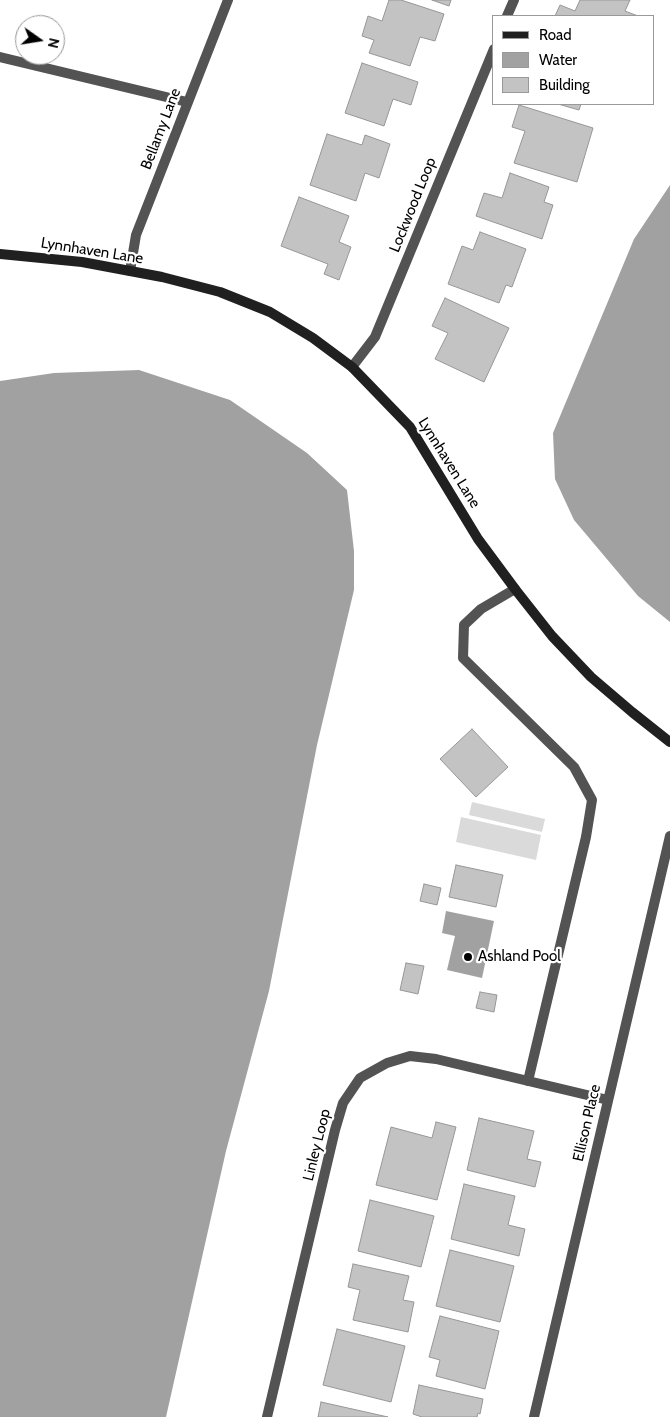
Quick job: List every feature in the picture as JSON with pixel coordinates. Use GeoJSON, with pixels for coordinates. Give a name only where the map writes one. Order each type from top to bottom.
{"type":"FeatureCollection","features":[{"type":"Feature","properties":{"kind":"street","name":"Bellamy Lane"},"geometry":{"type":"LineString","coordinates":[[130,271],[136,235],[228,0]]}},
{"type":"Feature","properties":{"kind":"street"},"geometry":{"type":"LineString","coordinates":[[507,15],[514,0]]}},
{"type":"Feature","properties":{"kind":"street","name":"Lockwood Loop"},"geometry":{"type":"LineString","coordinates":[[352,367],[375,337],[492,54]]}},
{"type":"Feature","properties":{"kind":"street"},"geometry":{"type":"LineString","coordinates":[[0,57],[187,102]]}},
{"type":"Feature","properties":{"kind":"street","name":"Lynnhaven Lane"},"geometry":{"type":"LineString","coordinates":[[0,254],[82,262],[162,277],[220,292],[270,312],[314,338],[352,367],[410,427],[478,539],[514,589],[552,636],[591,677],[670,742]]}},
{"type":"Feature","properties":{"kind":"street"},"geometry":{"type":"LineString","coordinates":[[514,589],[481,608],[464,625],[463,658],[574,767],[592,800],[586,837],[528,1081]]}},
{"type":"Feature","properties":{"kind":"street","name":"Ellison Place"},"geometry":{"type":"LineString","coordinates":[[534,1417],[670,836]]}},
{"type":"Feature","properties":{"kind":"street","name":"Linley Loop"},"geometry":{"type":"LineString","coordinates":[[267,1417],[335,1130],[343,1103],[360,1078],[387,1063],[410,1056],[436,1059],[608,1100]]}},
{"type":"Feature","properties":{"kind":"shaded area"},"geometry":{"type":"Polygon","coordinates":[[[472,802],[545,819],[542,832],[469,815],[472,802]]]}},
{"type":"Feature","properties":{"kind":"shaded area"},"geometry":{"type":"Polygon","coordinates":[[[461,817],[541,835],[536,860],[456,842],[461,817]]]}},
{"type":"Feature","properties":{"kind":"water"},"geometry":{"type":"Polygon","coordinates":[[[670,185],[670,622],[638,596],[574,520],[555,479],[553,433],[634,239],[670,185]]]}},
{"type":"Feature","properties":{"kind":"water"},"geometry":{"type":"Polygon","coordinates":[[[139,370],[230,400],[307,453],[347,490],[354,551],[354,590],[317,745],[269,991],[226,1151],[166,1417],[0,1417],[0,381],[54,373],[139,370]]]}},
{"type":"Feature","properties":{"kind":"water","name":"Ashland Pool"},"geometry":{"type":"Polygon","coordinates":[[[446,911],[494,921],[482,978],[447,970],[455,936],[442,933],[446,911]]]}},
{"type":"Feature","properties":{"kind":"building"},"geometry":{"type":"Polygon","coordinates":[[[389,0],[401,0],[444,14],[435,41],[420,37],[410,66],[369,53],[374,40],[362,36],[368,16],[382,21],[389,0]]]}},
{"type":"Feature","properties":{"kind":"building"},"geometry":{"type":"Polygon","coordinates":[[[432,0],[451,0],[449,6],[432,0]]]}},
{"type":"Feature","properties":{"kind":"building"},"geometry":{"type":"Polygon","coordinates":[[[580,0],[630,0],[625,11],[635,15],[555,15],[560,5],[575,11],[580,0]]]}},
{"type":"Feature","properties":{"kind":"building"},"geometry":{"type":"Polygon","coordinates":[[[362,63],[418,82],[411,105],[393,99],[384,126],[345,113],[362,63]]]}},
{"type":"Feature","properties":{"kind":"building"},"geometry":{"type":"Polygon","coordinates":[[[519,105],[593,128],[577,182],[514,163],[525,131],[512,127],[519,105]]]}},
{"type":"Feature","properties":{"kind":"building"},"geometry":{"type":"Polygon","coordinates":[[[562,105],[581,105],[579,110],[562,105]]]}},
{"type":"Feature","properties":{"kind":"building"},"geometry":{"type":"Polygon","coordinates":[[[327,134],[362,145],[365,135],[390,144],[379,178],[365,173],[356,201],[310,185],[327,134]]]}},
{"type":"Feature","properties":{"kind":"building"},"geometry":{"type":"Polygon","coordinates":[[[510,173],[549,187],[544,202],[553,205],[542,239],[476,216],[484,193],[502,198],[510,173]]]}},
{"type":"Feature","properties":{"kind":"building"},"geometry":{"type":"Polygon","coordinates":[[[299,197],[349,216],[339,242],[351,247],[339,280],[324,274],[328,264],[281,246],[299,197]]]}},
{"type":"Feature","properties":{"kind":"building"},"geometry":{"type":"Polygon","coordinates":[[[480,232],[526,249],[512,287],[506,285],[499,303],[448,284],[462,246],[473,250],[480,232]]]}},
{"type":"Feature","properties":{"kind":"building"},"geometry":{"type":"Polygon","coordinates":[[[445,298],[509,328],[484,382],[435,359],[448,333],[432,326],[445,298]]]}},
{"type":"Feature","properties":{"kind":"building"},"geometry":{"type":"Polygon","coordinates":[[[472,729],[508,767],[476,797],[440,759],[472,729]]]}},
{"type":"Feature","properties":{"kind":"building"},"geometry":{"type":"Polygon","coordinates":[[[456,865],[503,875],[496,907],[449,897],[456,865]]]}},
{"type":"Feature","properties":{"kind":"building"},"geometry":{"type":"Polygon","coordinates":[[[424,884],[441,888],[437,905],[420,901],[424,884]]]}},
{"type":"Feature","properties":{"kind":"building"},"geometry":{"type":"Polygon","coordinates":[[[406,963],[424,966],[418,994],[400,990],[406,963]]]}},
{"type":"Feature","properties":{"kind":"building"},"geometry":{"type":"Polygon","coordinates":[[[480,992],[497,995],[494,1012],[476,1008],[480,992]]]}},
{"type":"Feature","properties":{"kind":"building"},"geometry":{"type":"Polygon","coordinates":[[[479,1118],[534,1131],[527,1159],[541,1162],[535,1187],[467,1170],[479,1118]]]}},
{"type":"Feature","properties":{"kind":"building"},"geometry":{"type":"Polygon","coordinates":[[[436,1122],[456,1127],[437,1200],[376,1185],[391,1127],[432,1138],[436,1122]]]}},
{"type":"Feature","properties":{"kind":"building"},"geometry":{"type":"Polygon","coordinates":[[[464,1184],[515,1196],[508,1225],[525,1229],[519,1256],[451,1239],[464,1184]]]}},
{"type":"Feature","properties":{"kind":"building"},"geometry":{"type":"Polygon","coordinates":[[[370,1200],[434,1216],[421,1267],[358,1251],[370,1200]]]}},
{"type":"Feature","properties":{"kind":"building"},"geometry":{"type":"Polygon","coordinates":[[[450,1250],[514,1266],[500,1322],[436,1306],[450,1250]]]}},
{"type":"Feature","properties":{"kind":"building"},"geometry":{"type":"Polygon","coordinates":[[[353,1264],[409,1276],[403,1300],[414,1302],[408,1332],[353,1320],[360,1290],[348,1287],[353,1264]]]}},
{"type":"Feature","properties":{"kind":"building"},"geometry":{"type":"Polygon","coordinates":[[[440,1316],[499,1331],[485,1389],[436,1376],[440,1360],[429,1357],[440,1316]]]}},
{"type":"Feature","properties":{"kind":"building"},"geometry":{"type":"Polygon","coordinates":[[[337,1329],[405,1346],[391,1402],[323,1385],[337,1329]]]}},
{"type":"Feature","properties":{"kind":"building"},"geometry":{"type":"Polygon","coordinates":[[[419,1385],[483,1399],[480,1414],[478,1413],[477,1417],[422,1417],[413,1414],[419,1385]]]}},
{"type":"Feature","properties":{"kind":"building"},"geometry":{"type":"Polygon","coordinates":[[[321,1402],[388,1417],[318,1417],[321,1402]]]}},
{"type":"Feature","properties":{"kind":"place","name":"Ashland Pool"},"geometry":{"type":"Point","coordinates":[468,957]}}]}
